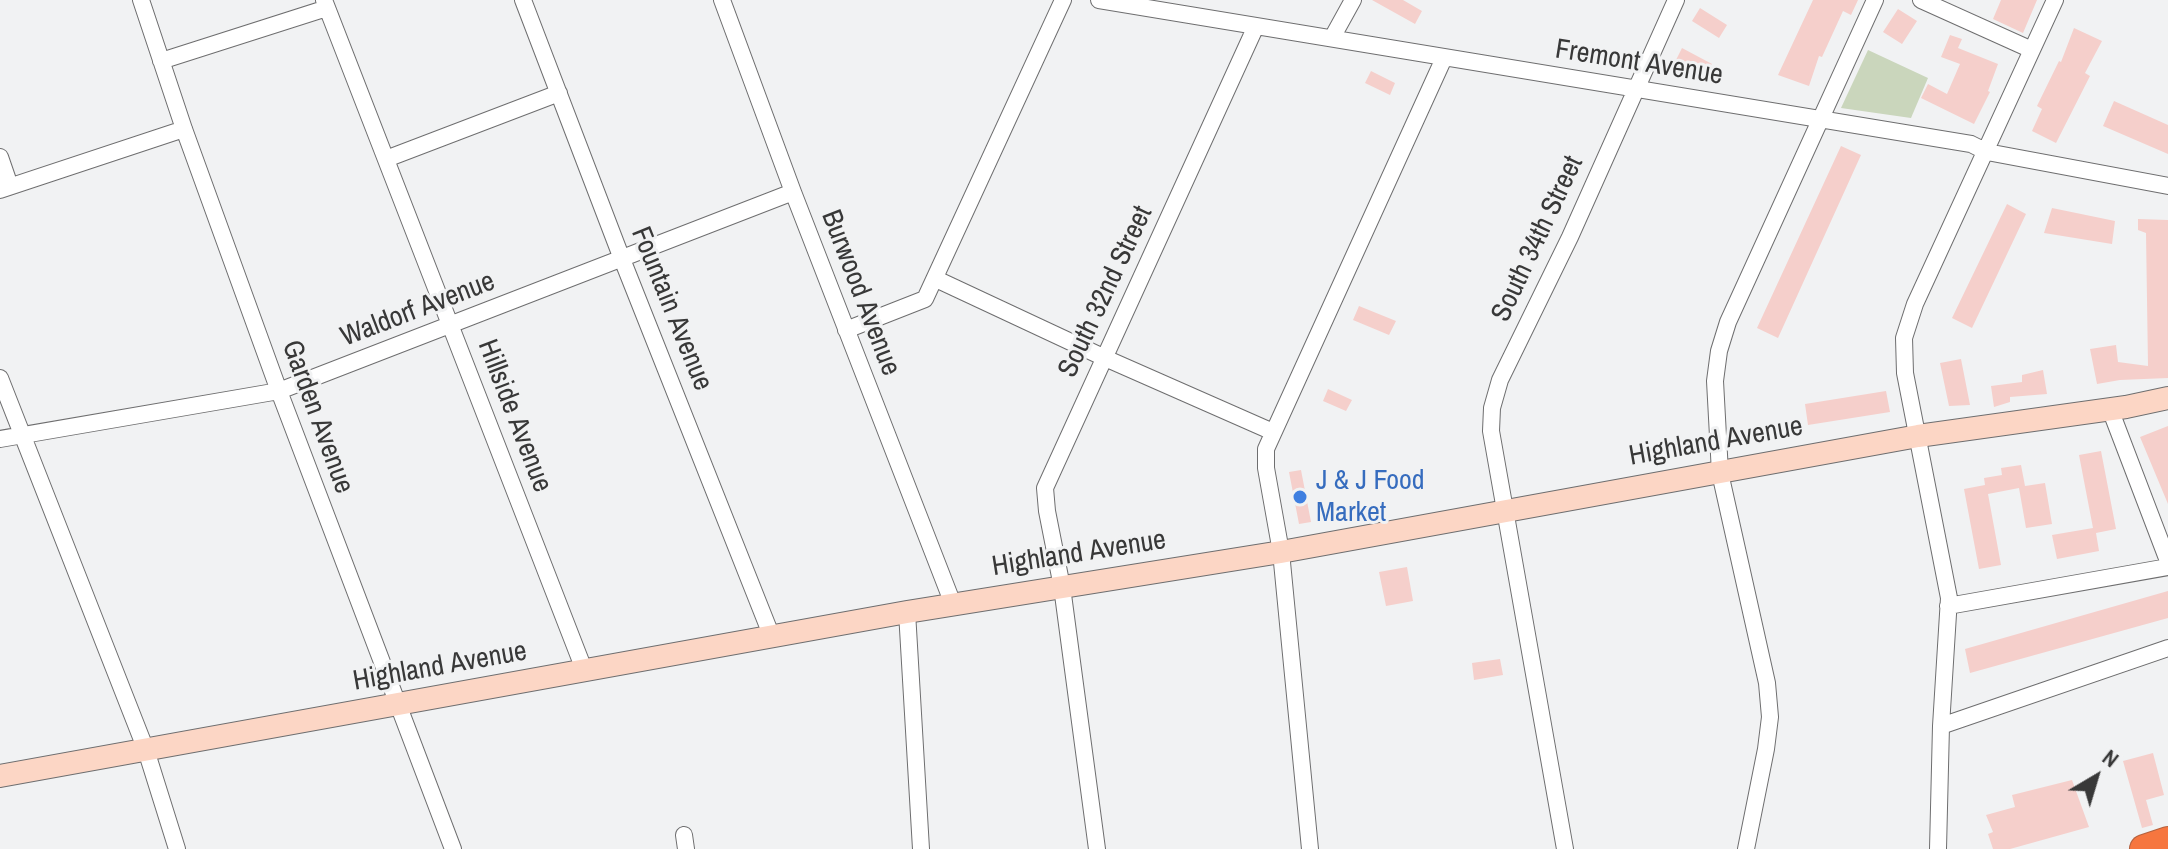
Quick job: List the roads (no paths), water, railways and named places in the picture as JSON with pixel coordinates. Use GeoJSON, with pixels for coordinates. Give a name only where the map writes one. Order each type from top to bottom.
{"type":"FeatureCollection","features":[{"type":"Feature","properties":{"kind":"highway"},"geometry":{"type":"LineString","coordinates":[[2144,849],[2168,841]]}},
{"type":"Feature","properties":{"kind":"street","name":"Garden Avenue"},"geometry":{"type":"LineString","coordinates":[[141,0],[279,391],[453,849]]}},
{"type":"Feature","properties":{"kind":"street","name":"Fountain Avenue"},"geometry":{"type":"LineString","coordinates":[[523,0],[772,637]]}},
{"type":"Feature","properties":{"kind":"street","name":"Burwood Avenue"},"geometry":{"type":"LineString","coordinates":[[722,0],[953,604]]}},
{"type":"Feature","properties":{"kind":"street"},"geometry":{"type":"LineString","coordinates":[[846,330],[925,299],[1063,0]]}},
{"type":"Feature","properties":{"kind":"street","name":"Fremont Avenue"},"geometry":{"type":"LineString","coordinates":[[1099,0],[1153,4],[1256,26],[1971,144],[1987,152],[2168,186]]}},
{"type":"Feature","properties":{"kind":"street"},"geometry":{"type":"LineString","coordinates":[[1332,38],[1353,0]]}},
{"type":"Feature","properties":{"kind":"street","name":"South 34th Street"},"geometry":{"type":"LineString","coordinates":[[1565,849],[1491,431],[1492,408],[1500,380],[1570,237],[1676,0]]}},
{"type":"Feature","properties":{"kind":"street"},"geometry":{"type":"LineString","coordinates":[[1746,849],[1770,717],[1767,683],[1720,473],[1715,381],[1719,351],[1728,322],[1875,0]]}},
{"type":"Feature","properties":{"kind":"street"},"geometry":{"type":"LineString","coordinates":[[1921,0],[2032,50]]}},
{"type":"Feature","properties":{"kind":"street"},"geometry":{"type":"LineString","coordinates":[[1938,849],[1948,606],[1905,373],[1904,338],[1915,304],[2055,0]]}},
{"type":"Feature","properties":{"kind":"street"},"geometry":{"type":"LineString","coordinates":[[161,61],[326,4]]}},
{"type":"Feature","properties":{"kind":"street","name":"Hillside Avenue"},"geometry":{"type":"LineString","coordinates":[[326,4],[585,672]]}},
{"type":"Feature","properties":{"kind":"street","name":"South 32nd Street"},"geometry":{"type":"LineString","coordinates":[[1097,849],[1062,587],[1045,488],[1256,26]]}},
{"type":"Feature","properties":{"kind":"street"},"geometry":{"type":"LineString","coordinates":[[1310,849],[1281,552],[1266,468],[1266,449],[1444,58]]}},
{"type":"Feature","properties":{"kind":"street"},"geometry":{"type":"LineString","coordinates":[[386,159],[559,93]]}},
{"type":"Feature","properties":{"kind":"street"},"geometry":{"type":"LineString","coordinates":[[0,157],[5,188],[184,129]]}},
{"type":"Feature","properties":{"kind":"street","name":"Waldorf Avenue"},"geometry":{"type":"LineString","coordinates":[[0,439],[279,391],[793,192]]}},
{"type":"Feature","properties":{"kind":"street"},"geometry":{"type":"LineString","coordinates":[[936,279],[1273,432]]}},
{"type":"Feature","properties":{"kind":"street"},"geometry":{"type":"LineString","coordinates":[[0,378],[146,750],[177,849]]}},
{"type":"Feature","properties":{"kind":"street","name":"Highland Avenue"},"geometry":{"type":"LineString","coordinates":[[0,776],[907,612],[1281,552],[1918,436],[2168,398]]}},
{"type":"Feature","properties":{"kind":"street"},"geometry":{"type":"LineString","coordinates":[[1948,606],[2168,564],[2110,409]]}},
{"type":"Feature","properties":{"kind":"street"},"geometry":{"type":"LineString","coordinates":[[907,612],[921,849]]}},
{"type":"Feature","properties":{"kind":"street"},"geometry":{"type":"LineString","coordinates":[[1941,726],[2168,648]]}},
{"type":"Feature","properties":{"kind":"place","name":"J & J Food Market"},"geometry":{"type":"Point","coordinates":[1300,497]}}]}
